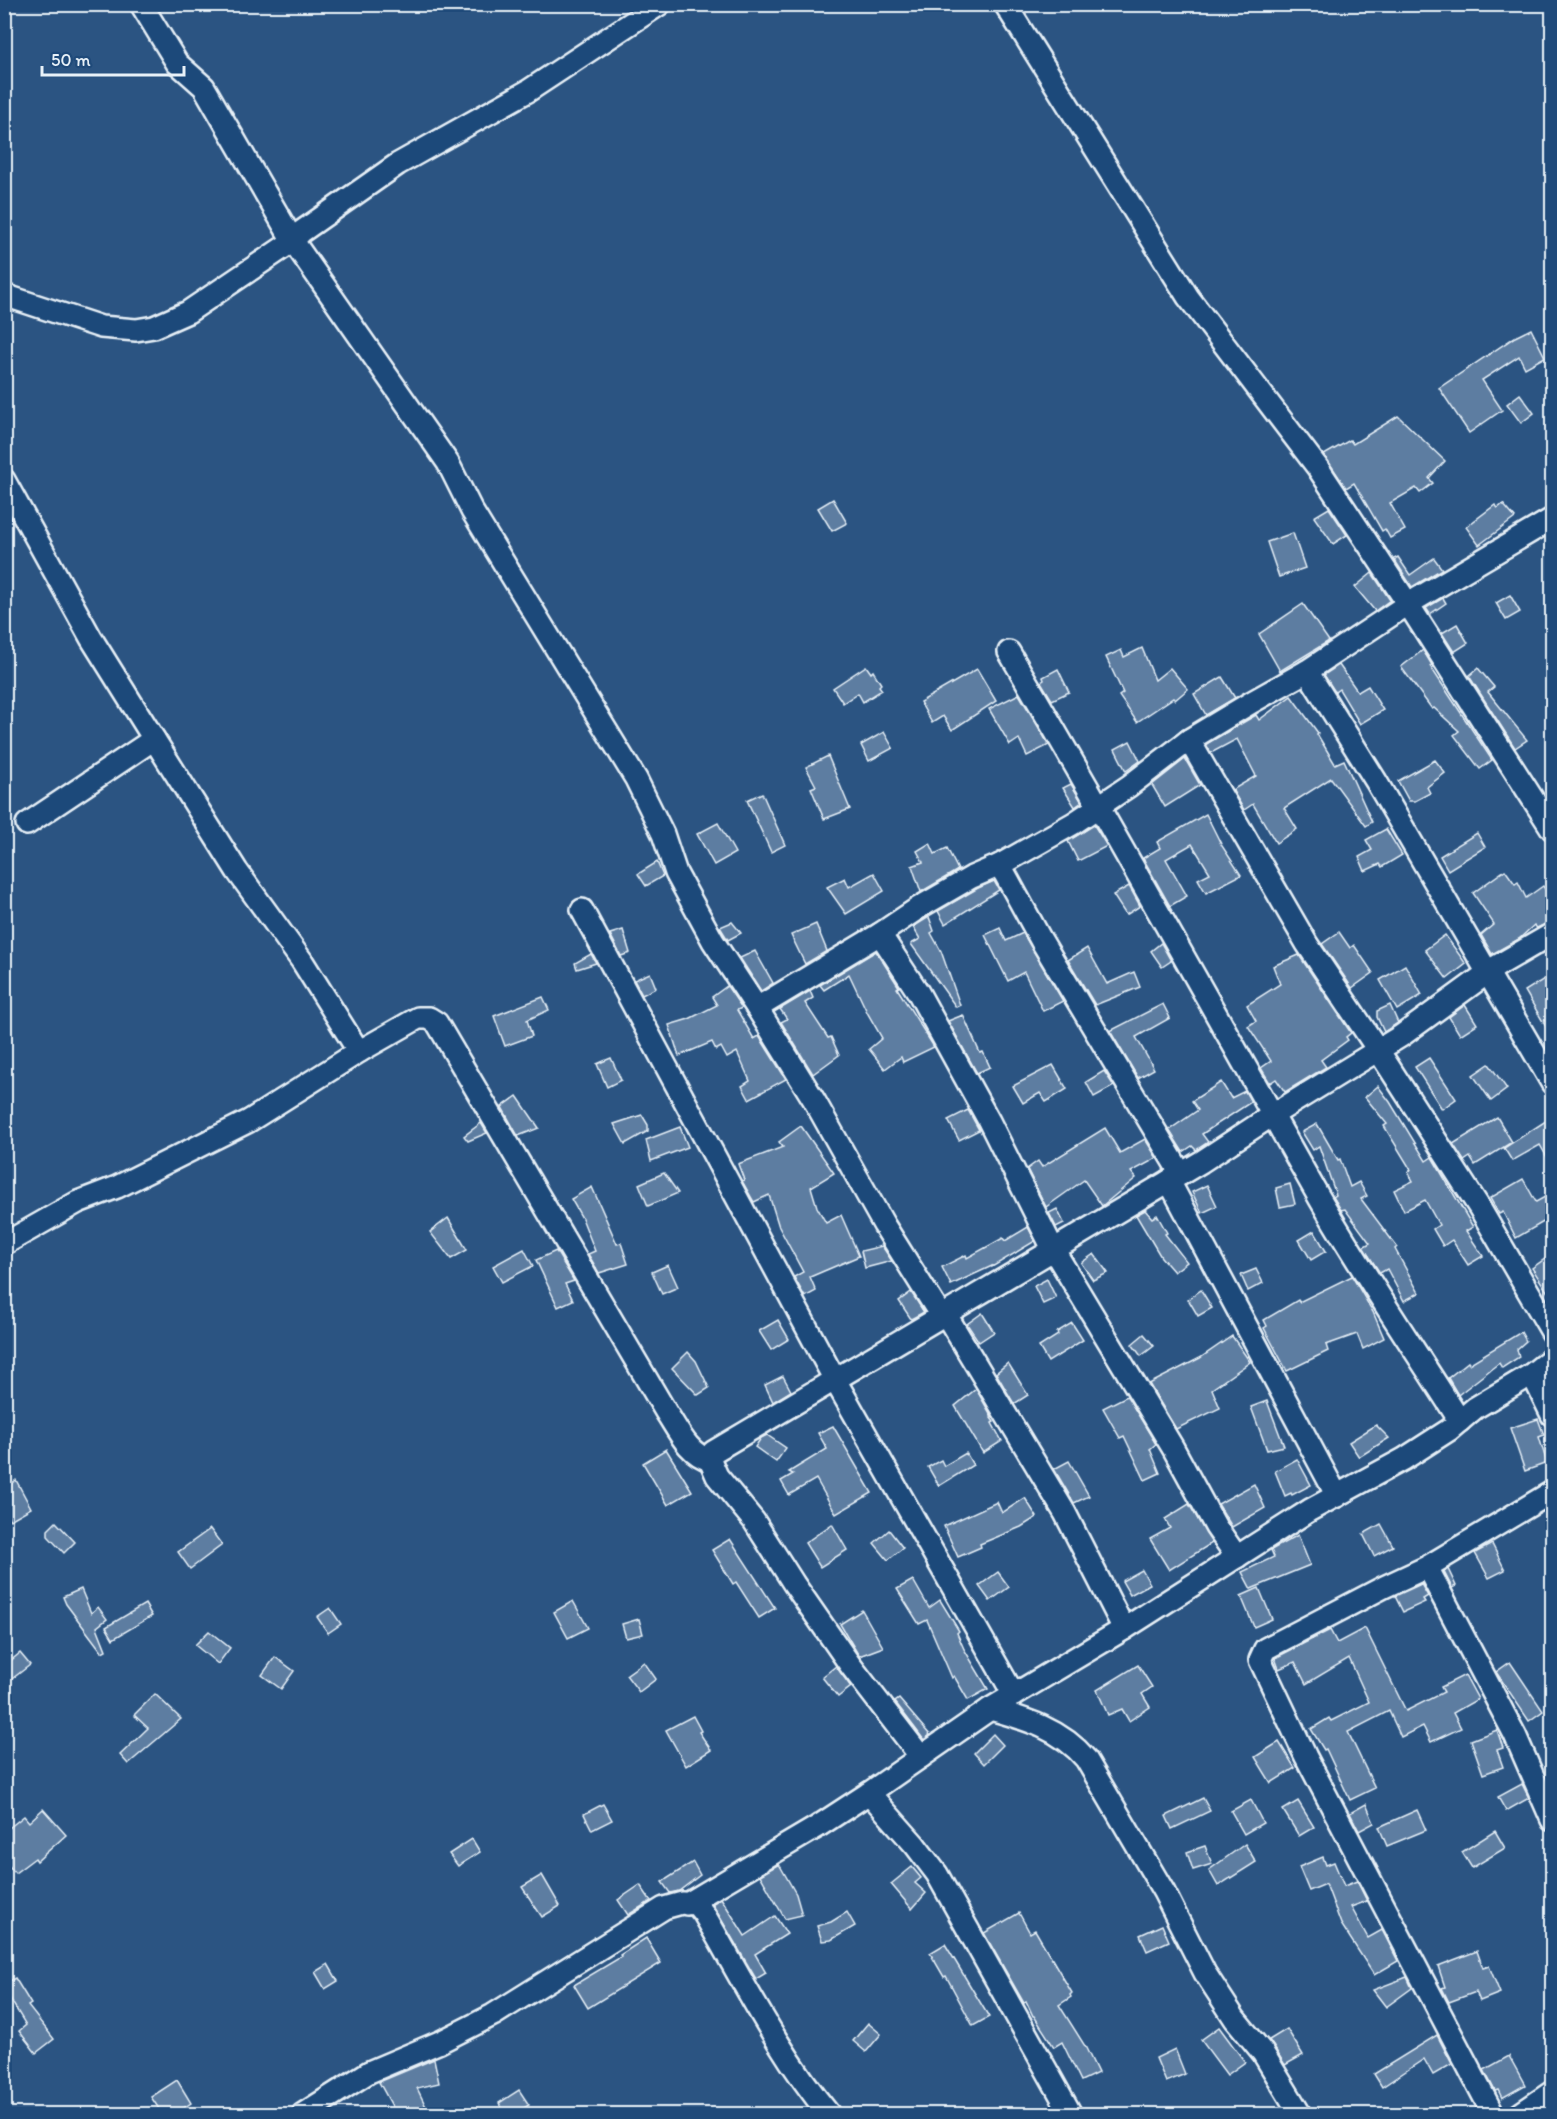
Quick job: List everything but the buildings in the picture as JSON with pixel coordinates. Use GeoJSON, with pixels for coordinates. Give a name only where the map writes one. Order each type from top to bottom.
{"type":"FeatureCollection","features":[{"type":"Feature","properties":{"kind":"street"},"geometry":{"type":"LineString","coordinates":[[141,4],[177,63],[204,87],[293,241],[448,463],[472,511],[636,779],[663,834],[676,873],[713,941],[814,1100],[884,1225],[943,1315],[1065,1513],[1124,1629]]}},
{"type":"Feature","properties":{"kind":"street"},"geometry":{"type":"LineString","coordinates":[[4,295],[101,327],[136,330],[154,327],[188,312],[293,241],[301,232],[398,165],[528,92],[660,4]]}},
{"type":"Feature","properties":{"kind":"street"},"geometry":{"type":"LineString","coordinates":[[1005,4],[1188,297],[1318,468],[1552,829]]}},
{"type":"Feature","properties":{"kind":"street"},"geometry":{"type":"LineString","coordinates":[[4,480],[91,638],[237,871],[302,961],[360,1051]]}},
{"type":"Feature","properties":{"kind":"street"},"geometry":{"type":"LineString","coordinates":[[757,1008],[941,895],[972,877],[1000,865],[1100,805],[1190,740],[1307,671],[1408,604],[1552,519]]}},
{"type":"Feature","properties":{"kind":"street"},"geometry":{"type":"LineString","coordinates":[[1010,652],[1100,805],[1216,1017],[1274,1114],[1321,1200],[1460,1421]]}},
{"type":"Feature","properties":{"kind":"street"},"geometry":{"type":"LineString","coordinates":[[1307,671],[1376,781],[1552,1083]]}},
{"type":"Feature","properties":{"kind":"street"},"geometry":{"type":"LineString","coordinates":[[27,824],[154,739]]}},
{"type":"Feature","properties":{"kind":"street"},"geometry":{"type":"LineString","coordinates":[[1190,740],[1307,944],[1479,1208],[1552,1332]]}},
{"type":"Feature","properties":{"kind":"street"},"geometry":{"type":"LineString","coordinates":[[1000,865],[1175,1177],[1337,1496]]}},
{"type":"Feature","properties":{"kind":"street"},"geometry":{"type":"LineString","coordinates":[[582,910],[836,1380],[1014,1695]]}},
{"type":"Feature","properties":{"kind":"street"},"geometry":{"type":"LineString","coordinates":[[880,934],[918,992],[989,1120],[1053,1249],[1173,1448],[1216,1527],[1237,1557]]}},
{"type":"Feature","properties":{"kind":"street"},"geometry":{"type":"LineString","coordinates":[[921,1757],[851,1666],[754,1521],[717,1476],[710,1460],[713,1452],[1175,1177],[1401,1036],[1487,973],[1552,934]]}},
{"type":"Feature","properties":{"kind":"street"},"geometry":{"type":"LineString","coordinates":[[4,1244],[78,1202],[117,1187],[249,1120],[418,1018],[429,1018],[437,1023],[666,1412],[691,1449],[702,1458],[710,1460]]}},
{"type":"Feature","properties":{"kind":"street"},"geometry":{"type":"LineString","coordinates":[[687,1904],[817,1827],[990,1709],[1124,1629],[1310,1510],[1404,1459],[1460,1421],[1475,1408],[1532,1374],[1552,1358]]}},
{"type":"Feature","properties":{"kind":"street"},"geometry":{"type":"LineString","coordinates":[[1532,1374],[1552,1415]]}},
{"type":"Feature","properties":{"kind":"street"},"geometry":{"type":"LineString","coordinates":[[1493,2115],[1306,1757],[1260,1660],[1265,1649],[1427,1567],[1552,1492]]}},
{"type":"Feature","properties":{"kind":"street"},"geometry":{"type":"LineString","coordinates":[[1427,1567],[1515,1735],[1552,1820]]}},
{"type":"Feature","properties":{"kind":"street"},"geometry":{"type":"LineString","coordinates":[[990,1709],[1024,1718],[1057,1733],[1075,1746],[1086,1759],[1164,1892],[1206,1974],[1235,2019],[1263,2053],[1300,2115]]}},
{"type":"Feature","properties":{"kind":"street"},"geometry":{"type":"LineString","coordinates":[[869,1792],[937,1874],[1071,2115]]}},
{"type":"Feature","properties":{"kind":"street"},"geometry":{"type":"LineString","coordinates":[[303,2115],[369,2072],[440,2042],[493,2015],[664,1908],[687,1904],[696,1904],[704,1914],[804,2082],[829,2115]]}},
{"type":"Feature","properties":{"kind":"street"},"geometry":{"type":"LineString","coordinates":[[1520,2115],[1552,2092]]}}]}
